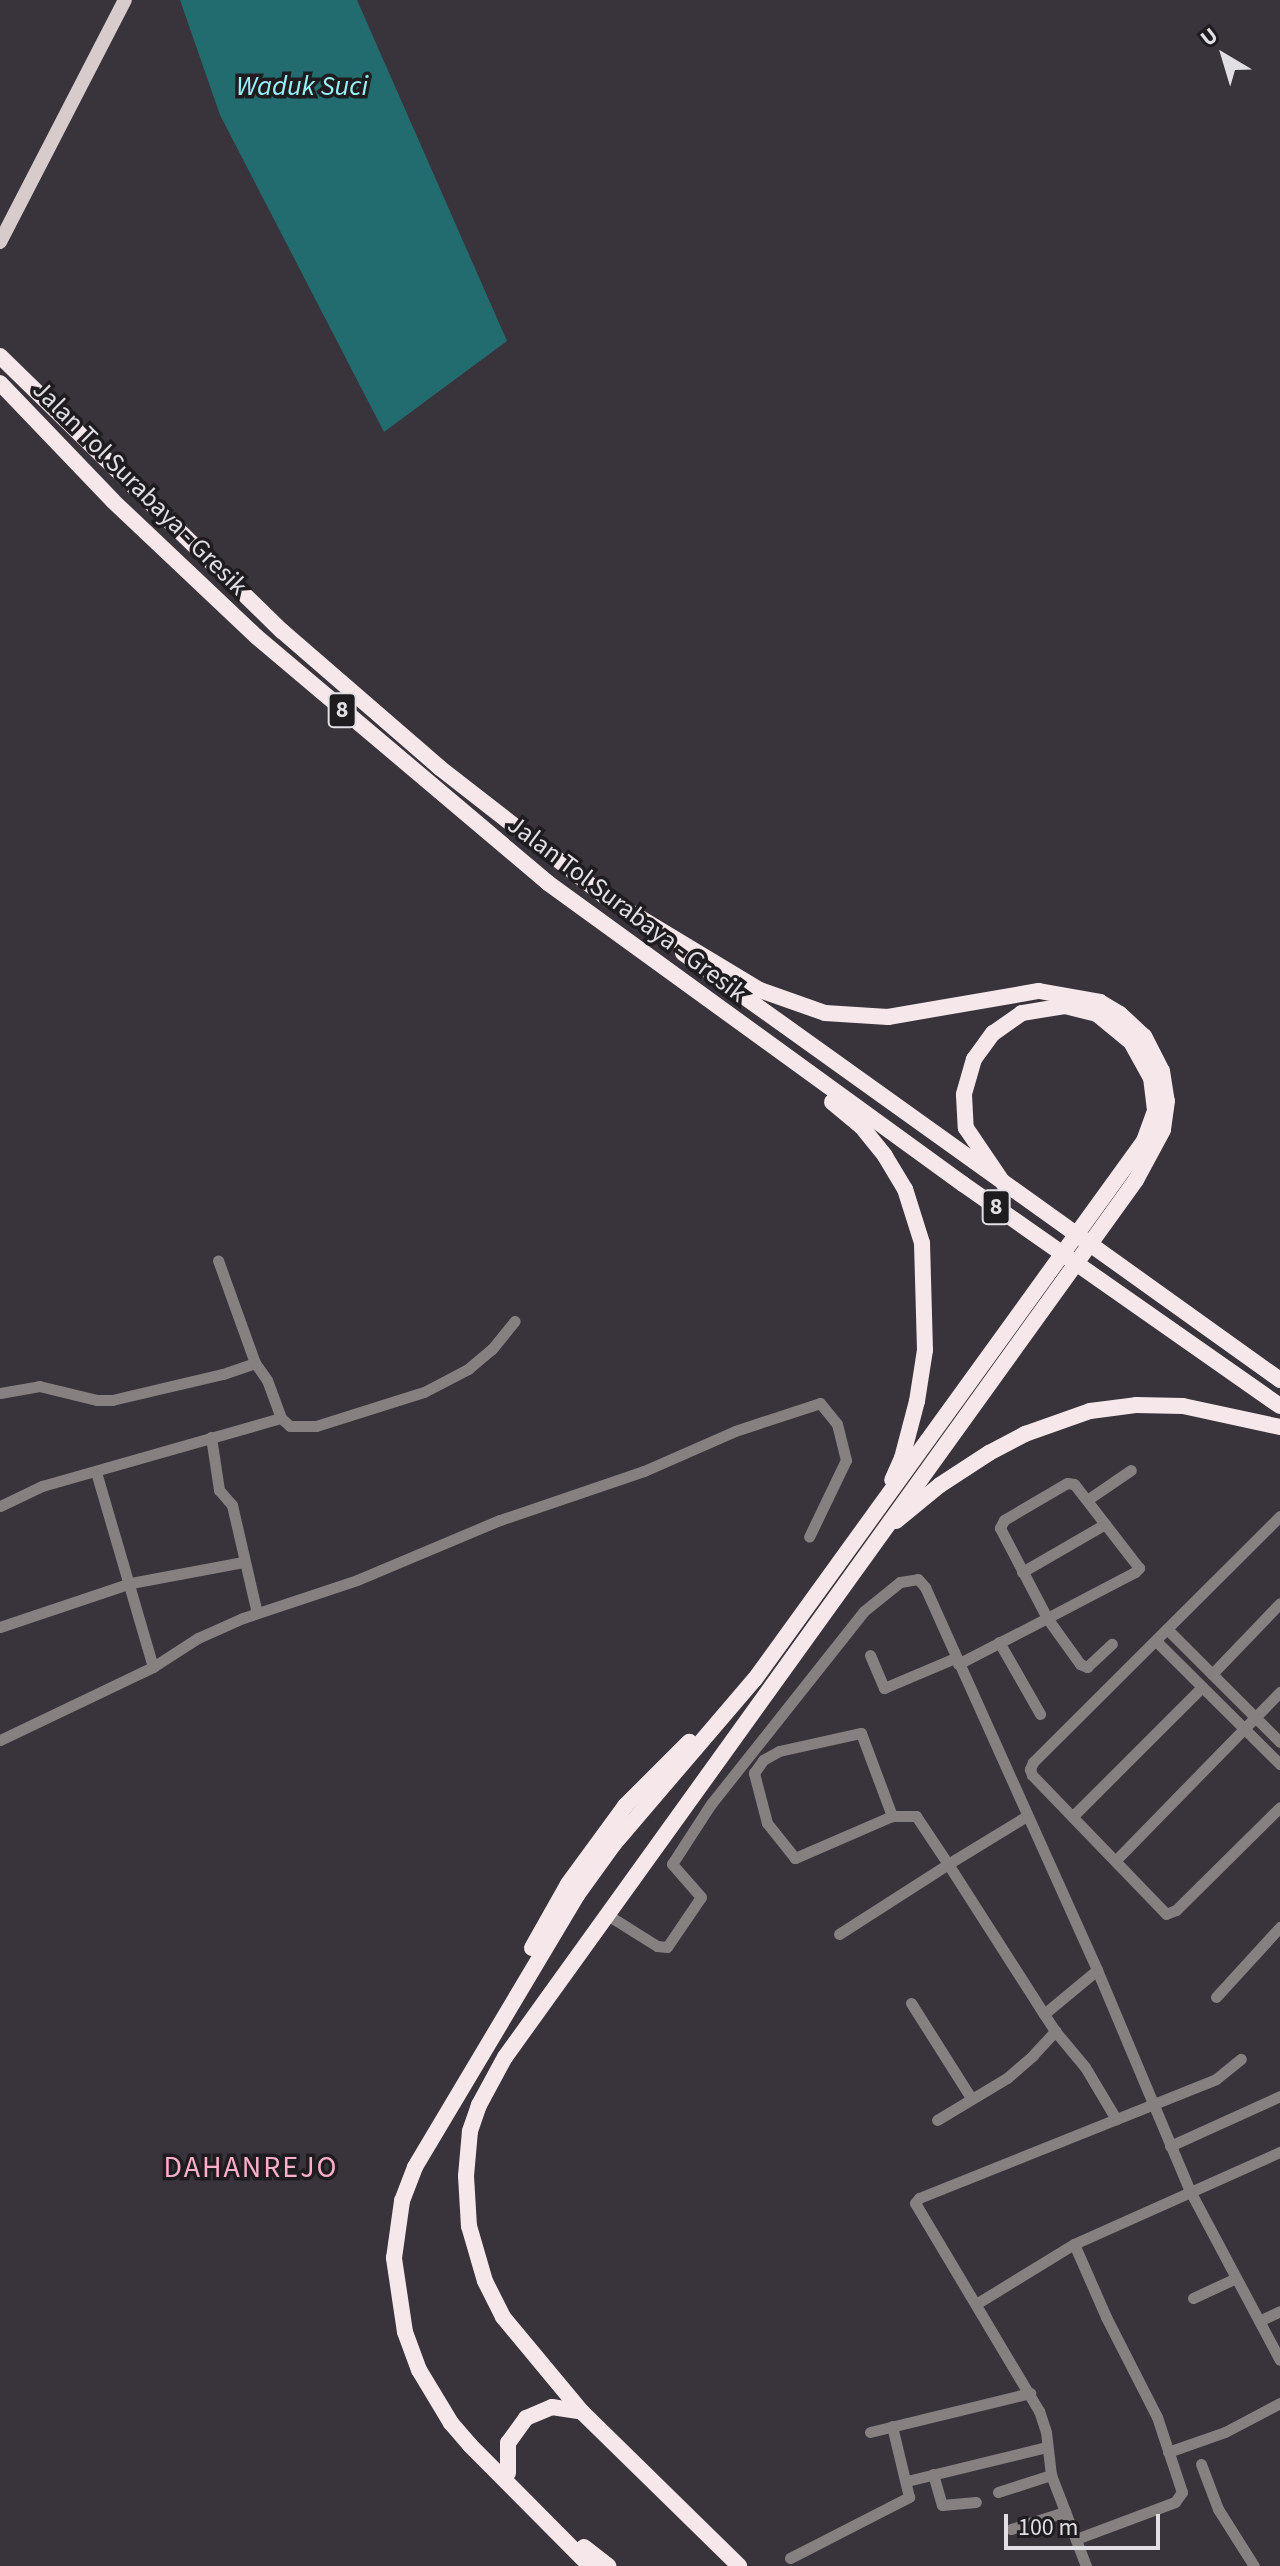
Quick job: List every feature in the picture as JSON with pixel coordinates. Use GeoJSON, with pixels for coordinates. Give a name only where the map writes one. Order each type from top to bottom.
{"type":"FeatureCollection","features":[{"type":"Feature","properties":{"kind":"highway","name":"Jalan Tol Surabaya - Gresik"},"geometry":{"type":"LineString","coordinates":[[0,356],[282,631],[440,768],[604,896],[1006,1187],[1280,1380]]}},
{"type":"Feature","properties":{"kind":"highway","name":"Jalan Tol Surabaya - Gresik"},"geometry":{"type":"LineString","coordinates":[[0,383],[113,501],[257,637],[548,883],[713,1005],[1280,1406]]}},
{"type":"Feature","properties":{"kind":"highway"},"geometry":{"type":"LineString","coordinates":[[590,2566],[509,2489],[451,2423],[432,2393],[405,2332],[394,2258],[396,2229],[415,2167],[474,2069],[525,1959],[568,1884],[625,1806],[755,1679],[1102,1214],[1151,1157],[1163,1130],[1167,1101],[1162,1071],[1154,1051],[1133,1024],[1100,1002],[1039,991],[888,1017],[825,1013],[760,990],[604,896]]}},
{"type":"Feature","properties":{"kind":"highway"},"geometry":{"type":"LineString","coordinates":[[713,1005],[861,1126],[899,1178],[917,1220],[925,1280],[925,1350],[902,1458],[877,1513]]}},
{"type":"Feature","properties":{"kind":"highway"},"geometry":{"type":"LineString","coordinates":[[1006,1187],[966,1128],[964,1095],[974,1059],[993,1033],[1022,1013],[1048,1007],[1085,1010],[1109,1021],[1131,1042],[1144,1061],[1155,1093],[1155,1110],[1144,1141],[1102,1214]]}},
{"type":"Feature","properties":{"kind":"highway"},"geometry":{"type":"LineString","coordinates":[[739,2566],[582,2412],[508,2325],[485,2281],[469,2226],[467,2152],[479,2105],[505,2057],[877,1536],[1042,1296]]}},
{"type":"Feature","properties":{"kind":"highway"},"geometry":{"type":"LineString","coordinates":[[877,1536],[940,1485],[989,1453],[1025,1434],[1090,1411],[1136,1405],[1183,1406],[1280,1427]]}},
{"type":"Feature","properties":{"kind":"highway"},"geometry":{"type":"LineString","coordinates":[[432,2393],[575,2540],[608,2566]]}},
{"type":"Feature","properties":{"kind":"highway"},"geometry":{"type":"LineString","coordinates":[[508,2473],[508,2443],[526,2418],[552,2407],[582,2412]]}},
{"type":"Feature","properties":{"kind":"main road"},"geometry":{"type":"LineString","coordinates":[[0,242],[125,0]]}},
{"type":"Feature","properties":{"kind":"street"},"geometry":{"type":"LineString","coordinates":[[218,1260],[255,1363],[267,1380],[281,1418],[290,1426],[316,1426],[424,1392],[468,1369],[492,1349],[515,1321]]}},
{"type":"Feature","properties":{"kind":"street"},"geometry":{"type":"LineString","coordinates":[[0,1393],[39,1386],[97,1400],[112,1400],[223,1374],[255,1363]]}},
{"type":"Feature","properties":{"kind":"street"},"geometry":{"type":"LineString","coordinates":[[0,1740],[153,1667],[198,1638],[257,1613],[357,1580],[500,1520],[644,1471],[735,1431],[811,1403],[820,1403],[837,1424],[846,1460],[809,1537]]}},
{"type":"Feature","properties":{"kind":"street"},"geometry":{"type":"LineString","coordinates":[[0,1506],[42,1486],[281,1418]]}},
{"type":"Feature","properties":{"kind":"street"},"geometry":{"type":"LineString","coordinates":[[211,1437],[219,1490],[232,1505],[257,1613]]}},
{"type":"Feature","properties":{"kind":"street"},"geometry":{"type":"LineString","coordinates":[[1087,1500],[1131,1470]]}},
{"type":"Feature","properties":{"kind":"street"},"geometry":{"type":"LineString","coordinates":[[96,1472],[131,1583],[134,1607],[153,1667]]}},
{"type":"Feature","properties":{"kind":"street"},"geometry":{"type":"LineString","coordinates":[[870,1655],[884,1688],[999,1642],[1047,1618],[1139,1568],[1074,1484],[1067,1483],[1000,1524],[1047,1618],[1084,1667],[1112,1644]]}},
{"type":"Feature","properties":{"kind":"street"},"geometry":{"type":"LineString","coordinates":[[1280,1516],[1033,1762],[1032,1775],[1166,1914],[1172,1914],[1280,1807]]}},
{"type":"Feature","properties":{"kind":"street"},"geometry":{"type":"LineString","coordinates":[[1022,1572],[1105,1524]]}},
{"type":"Feature","properties":{"kind":"street"},"geometry":{"type":"LineString","coordinates":[[0,1627],[131,1583],[243,1562]]}},
{"type":"Feature","properties":{"kind":"street"},"geometry":{"type":"LineString","coordinates":[[606,1914],[657,1946],[667,1947],[701,1897],[674,1870],[675,1859],[720,1792],[864,1611],[885,1592],[909,1579],[921,1582],[1097,1970],[1190,2191],[1280,2360]]}},
{"type":"Feature","properties":{"kind":"street"},"geometry":{"type":"LineString","coordinates":[[1212,1674],[1280,1603]]}},
{"type":"Feature","properties":{"kind":"street"},"geometry":{"type":"LineString","coordinates":[[1167,1629],[1280,1742]]}},
{"type":"Feature","properties":{"kind":"street"},"geometry":{"type":"LineString","coordinates":[[1156,1641],[1280,1764]]}},
{"type":"Feature","properties":{"kind":"street"},"geometry":{"type":"LineString","coordinates":[[999,1642],[1040,1714]]}},
{"type":"Feature","properties":{"kind":"street"},"geometry":{"type":"LineString","coordinates":[[1073,1816],[1202,1687]]}},
{"type":"Feature","properties":{"kind":"street"},"geometry":{"type":"LineString","coordinates":[[1116,1860],[1280,1692]]}},
{"type":"Feature","properties":{"kind":"street"},"geometry":{"type":"LineString","coordinates":[[892,1816],[861,1733],[779,1751],[763,1760],[754,1773],[767,1823],[795,1858],[892,1816],[916,1816],[1055,2031],[1091,2076],[1116,2119]]}},
{"type":"Feature","properties":{"kind":"street"},"geometry":{"type":"LineString","coordinates":[[839,1934],[1025,1817]]}},
{"type":"Feature","properties":{"kind":"street"},"geometry":{"type":"LineString","coordinates":[[1216,1997],[1251,1954],[1280,1927]]}},
{"type":"Feature","properties":{"kind":"street"},"geometry":{"type":"LineString","coordinates":[[1044,2014],[1097,1970]]}},
{"type":"Feature","properties":{"kind":"street"},"geometry":{"type":"LineString","coordinates":[[911,2003],[971,2098]]}},
{"type":"Feature","properties":{"kind":"street"},"geometry":{"type":"LineString","coordinates":[[937,2120],[1007,2078],[1055,2031]]}},
{"type":"Feature","properties":{"kind":"street"},"geometry":{"type":"LineString","coordinates":[[1086,2566],[1051,2475],[1046,2432],[1030,2393],[916,2209],[916,2200],[1216,2079],[1241,2059]]}},
{"type":"Feature","properties":{"kind":"street"},"geometry":{"type":"LineString","coordinates":[[1170,2146],[1280,2096]]}},
{"type":"Feature","properties":{"kind":"street"},"geometry":{"type":"LineString","coordinates":[[976,2304],[1074,2244],[1280,2152]]}},
{"type":"Feature","properties":{"kind":"street"},"geometry":{"type":"LineString","coordinates":[[1074,2244],[1106,2317],[1157,2417],[1182,2492],[1180,2498],[1076,2539]]}},
{"type":"Feature","properties":{"kind":"street"},"geometry":{"type":"LineString","coordinates":[[1193,2298],[1236,2278]]}},
{"type":"Feature","properties":{"kind":"street"},"geometry":{"type":"LineString","coordinates":[[1259,2321],[1280,2311]]}},
{"type":"Feature","properties":{"kind":"street"},"geometry":{"type":"LineString","coordinates":[[870,2432],[1030,2393]]}},
{"type":"Feature","properties":{"kind":"street"},"geometry":{"type":"LineString","coordinates":[[1168,2452],[1225,2432],[1280,2403]]}},
{"type":"Feature","properties":{"kind":"street"},"geometry":{"type":"LineString","coordinates":[[790,2558],[907,2499],[907,2481],[892,2426]]}},
{"type":"Feature","properties":{"kind":"street"},"geometry":{"type":"LineString","coordinates":[[907,2481],[1047,2447]]}},
{"type":"Feature","properties":{"kind":"street"},"geometry":{"type":"LineString","coordinates":[[1201,2464],[1218,2509],[1254,2566]]}},
{"type":"Feature","properties":{"kind":"street"},"geometry":{"type":"LineString","coordinates":[[933,2474],[945,2507],[976,2502]]}},
{"type":"Feature","properties":{"kind":"street"},"geometry":{"type":"LineString","coordinates":[[998,2492],[1051,2475]]}},
{"type":"Feature","properties":{"kind":"street"},"geometry":{"type":"LineString","coordinates":[[1011,2529],[1065,2512]]}},
{"type":"Feature","properties":{"kind":"water","name":"Waduk Suci"},"geometry":{"type":"Polygon","coordinates":[[[180,0],[357,0],[507,341],[384,432],[220,115],[180,0]]]}},
{"type":"Feature","properties":{"kind":"district","name":"DAHANREJO"},"geometry":{"type":"Point","coordinates":[251,2168]}}]}
